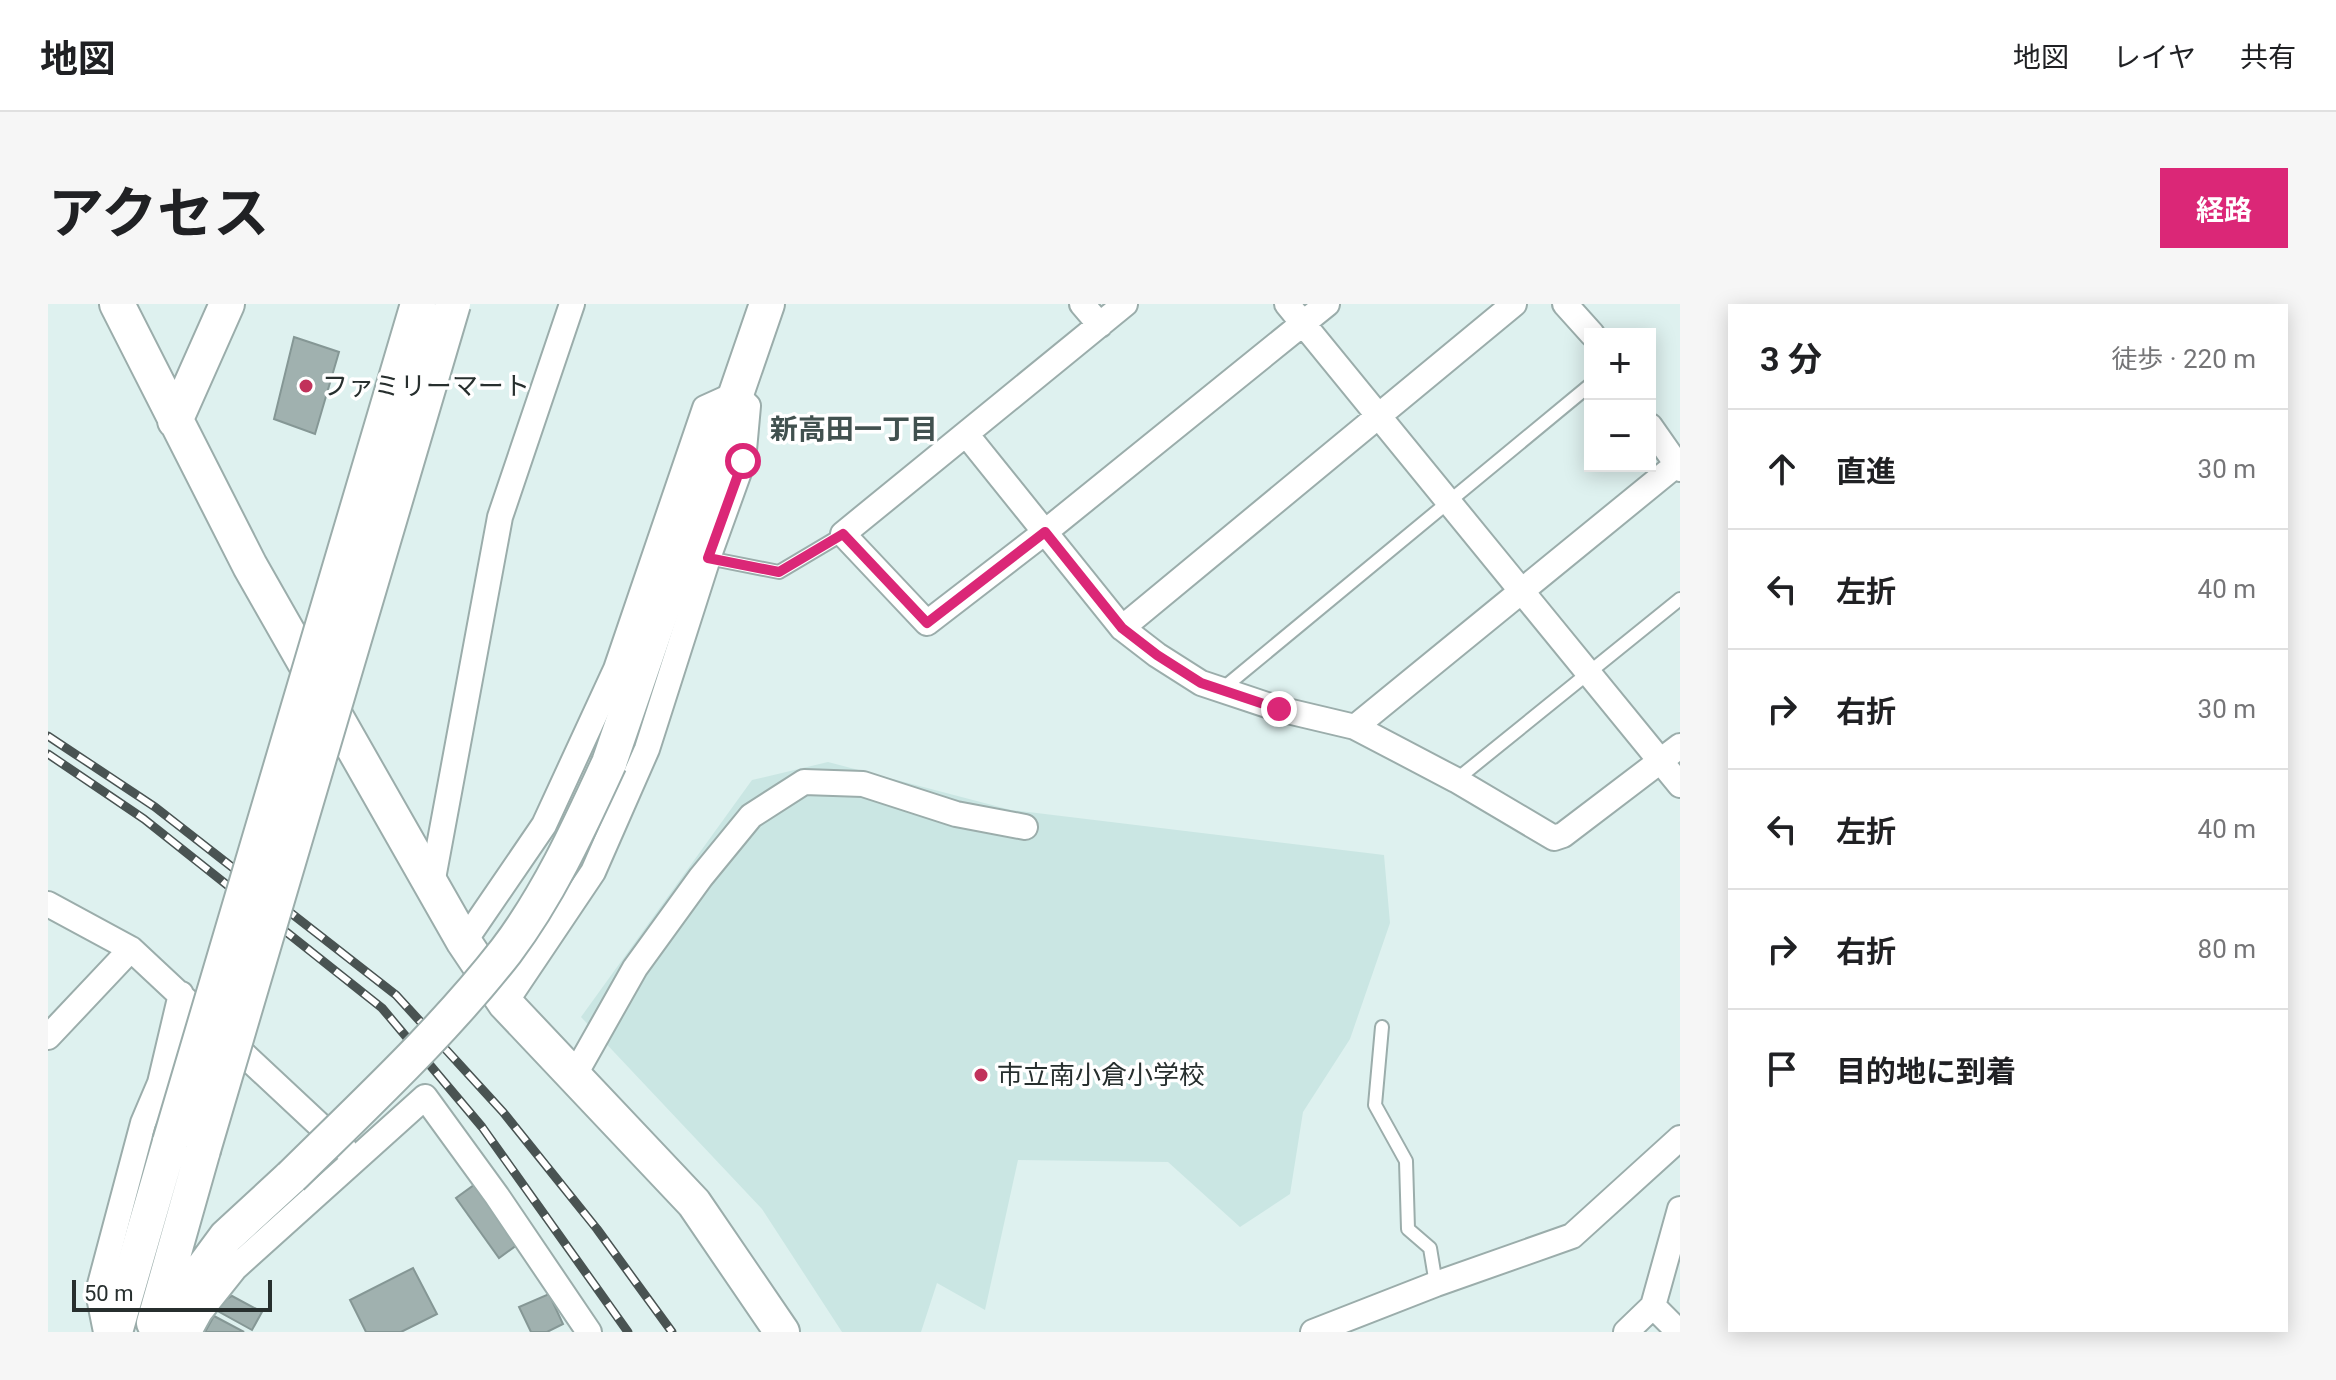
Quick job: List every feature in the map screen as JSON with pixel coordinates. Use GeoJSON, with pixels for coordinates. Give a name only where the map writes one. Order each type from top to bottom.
{"type":"FeatureCollection","features":[{"type":"Feature","properties":{"kind":"street"},"geometry":{"type":"LineString","coordinates":[[117,304],[250,566],[464,942],[505,1003],[694,1203],[782,1332]]}},
{"type":"Feature","properties":{"kind":"street"},"geometry":{"type":"LineString","coordinates":[[175,421],[227,304]]}},
{"type":"Feature","properties":{"kind":"street"},"geometry":{"type":"LineString","coordinates":[[151,1332],[186,1146],[418,304]]}},
{"type":"Feature","properties":{"kind":"street"},"geometry":{"type":"LineString","coordinates":[[115,1332],[186,1146],[453,304]]}},
{"type":"Feature","properties":{"kind":"street"},"geometry":{"type":"LineString","coordinates":[[432,884],[500,517],[572,304]]}},
{"type":"Feature","properties":{"kind":"street"},"geometry":{"type":"LineString","coordinates":[[160,1332],[173,1309],[226,1237],[393,1078],[506,951],[545,891],[609,763],[767,304]]}},
{"type":"Feature","properties":{"kind":"street"},"geometry":{"type":"LineString","coordinates":[[1082,304],[1100,325]]}},
{"type":"Feature","properties":{"kind":"street"},"geometry":{"type":"LineString","coordinates":[[1125,304],[843,534],[927,623],[1045,532],[1327,304]]}},
{"type":"Feature","properties":{"kind":"street"},"geometry":{"type":"LineString","coordinates":[[1287,304],[1588,671],[1671,753],[1680,785]]}},
{"type":"Feature","properties":{"kind":"street"},"geometry":{"type":"LineString","coordinates":[[1122,628],[1377,414],[1514,304]]}},
{"type":"Feature","properties":{"kind":"street"},"geometry":{"type":"LineString","coordinates":[[1565,304],[1587,328]]}},
{"type":"Feature","properties":{"kind":"street"},"geometry":{"type":"LineString","coordinates":[[464,942],[544,825],[616,669],[705,408],[736,394]]}},
{"type":"Feature","properties":{"kind":"street"},"geometry":{"type":"LineString","coordinates":[[505,1003],[593,872],[647,749],[708,558],[743,461],[748,406],[736,394]]}},
{"type":"Feature","properties":{"kind":"street"},"geometry":{"type":"LineString","coordinates":[[966,434],[1122,628],[1201,683],[1279,709],[1355,727],[1456,780],[1554,838],[1563,835],[1671,753]]}},
{"type":"Feature","properties":{"kind":"street"},"geometry":{"type":"LineString","coordinates":[[1355,727],[1678,467],[1656,435]]}},
{"type":"Feature","properties":{"kind":"street"},"geometry":{"type":"LineString","coordinates":[[574,1076],[635,968],[701,877],[751,816],[804,782],[863,784],[956,814],[1025,827]]}},
{"type":"Feature","properties":{"kind":"street"},"geometry":{"type":"LineString","coordinates":[[48,904],[131,949],[355,1159]]}},
{"type":"Feature","properties":{"kind":"street"},"geometry":{"type":"LineString","coordinates":[[48,1037],[131,949]]}},
{"type":"Feature","properties":{"kind":"street"},"geometry":{"type":"LineString","coordinates":[[106,1332],[98,1292],[143,1123],[160,1083],[181,994]]}},
{"type":"Feature","properties":{"kind":"street"},"geometry":{"type":"LineString","coordinates":[[189,1332],[200,1312],[235,1268],[425,1097],[589,1332]]}},
{"type":"Feature","properties":{"kind":"street"},"geometry":{"type":"LineString","coordinates":[[1313,1332],[1348,1326],[1436,1284],[1572,1236],[1680,1138]]}},
{"type":"Feature","properties":{"kind":"street"},"geometry":{"type":"LineString","coordinates":[[1626,1332],[1653,1306],[1680,1209]]}},
{"type":"Feature","properties":{"kind":"street"},"geometry":{"type":"LineString","coordinates":[[1653,1306],[1679,1332]]}},
{"type":"Feature","properties":{"kind":"lane"},"geometry":{"type":"LineString","coordinates":[[1221,690],[1584,390]]}},
{"type":"Feature","properties":{"kind":"lane"},"geometry":{"type":"LineString","coordinates":[[708,558],[779,572],[843,534]]}},
{"type":"Feature","properties":{"kind":"lane"},"geometry":{"type":"LineString","coordinates":[[1456,780],[1680,599]]}},
{"type":"Feature","properties":{"kind":"lane"},"geometry":{"type":"LineString","coordinates":[[1382,1027],[1375,1105],[1406,1161],[1408,1229],[1430,1248],[1436,1284]]}},
{"type":"Feature","properties":{"kind":"shaded area","name":"市立南小倉小学校"},"geometry":{"type":"Polygon","coordinates":[[[828,762],[1011,810],[1384,855],[1390,923],[1350,1039],[1303,1112],[1290,1194],[1240,1227],[1168,1162],[1018,1160],[985,1310],[937,1283],[921,1332],[842,1332],[762,1209],[581,1017],[752,780],[828,762]]]}},
{"type":"Feature","properties":{"kind":"building","name":"ファミリーマート"},"geometry":{"type":"Polygon","coordinates":[[[294,337],[339,352],[315,434],[274,419],[294,337]]]}},
{"type":"Feature","properties":{"kind":"building"},"geometry":{"type":"Polygon","coordinates":[[[474,1185],[517,1245],[499,1258],[456,1198],[474,1185]]]}},
{"type":"Feature","properties":{"kind":"building"},"geometry":{"type":"Polygon","coordinates":[[[413,1268],[437,1314],[401,1332],[366,1332],[350,1300],[413,1268]]]}},
{"type":"Feature","properties":{"kind":"building"},"geometry":{"type":"Polygon","coordinates":[[[549,1294],[563,1324],[547,1332],[531,1332],[519,1307],[549,1294]]]}},
{"type":"Feature","properties":{"kind":"building"},"geometry":{"type":"Polygon","coordinates":[[[232,1296],[262,1312],[252,1330],[216,1310],[219,1304],[232,1296]]]}},
{"type":"Feature","properties":{"kind":"building"},"geometry":{"type":"Polygon","coordinates":[[[214,1316],[244,1332],[205,1332],[214,1316]]]}},
{"type":"Feature","properties":{"kind":"railway"},"geometry":{"type":"LineString","coordinates":[[48,736],[155,807],[396,995],[503,1112],[597,1229],[672,1332]]}},
{"type":"Feature","properties":{"kind":"railway"},"geometry":{"type":"LineString","coordinates":[[48,754],[144,819],[382,1008],[482,1127],[628,1332]]}},
{"type":"Feature","properties":{"kind":"place","name":"ファミリーマート"},"geometry":{"type":"Point","coordinates":[306,386]}},
{"type":"Feature","properties":{"kind":"place","name":"市立南小倉小学校"},"geometry":{"type":"Point","coordinates":[981,1075]}},
{"type":"Feature","properties":{"kind":"district","name":"新高田一丁目"},"geometry":{"type":"Point","coordinates":[854,429]}},
{"type":"Feature","properties":{"kind":"route"},"geometry":{"type":"LineString","coordinates":[[743,461],[708,558],[779,572],[843,534],[927,623],[1045,532],[1122,628],[1157,655],[1201,683],[1279,709]]}}]}
